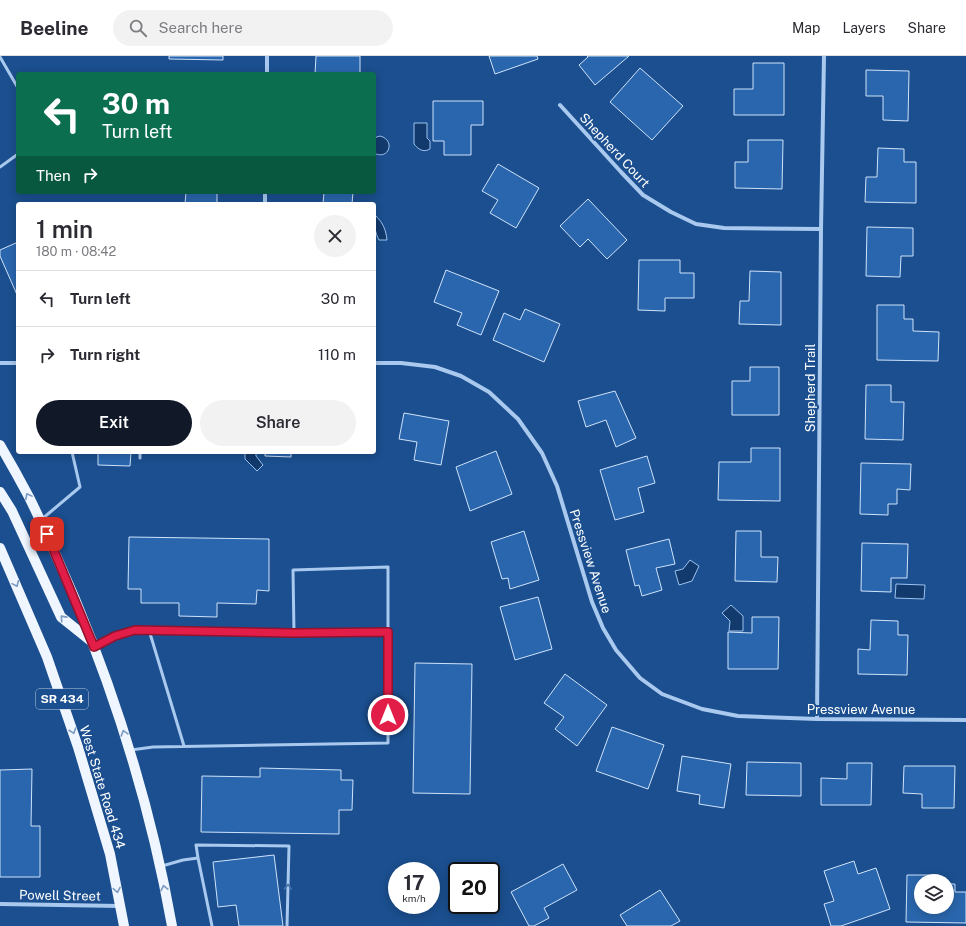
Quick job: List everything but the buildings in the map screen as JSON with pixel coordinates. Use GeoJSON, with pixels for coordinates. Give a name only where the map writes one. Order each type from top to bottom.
{"type":"FeatureCollection","features":[{"type":"Feature","properties":{"kind":"main road"},"geometry":{"type":"LineString","coordinates":[[0,444],[29,497],[53,548],[93,645],[120,718],[140,783],[172,926]]}},
{"type":"Feature","properties":{"kind":"main road"},"geometry":{"type":"LineString","coordinates":[[0,492],[12,511],[61,617],[93,645]]}},
{"type":"Feature","properties":{"kind":"main road","name":"West State Road 434"},"geometry":{"type":"LineString","coordinates":[[0,548],[47,657],[78,747],[110,854],[124,926]]}},
{"type":"Feature","properties":{"kind":"street"},"geometry":{"type":"LineString","coordinates":[[266,72],[267,56]]}},
{"type":"Feature","properties":{"kind":"street","name":"Shepherd Trail"},"geometry":{"type":"LineString","coordinates":[[817,720],[824,56]]}},
{"type":"Feature","properties":{"kind":"street","name":"Shepherd Court"},"geometry":{"type":"LineString","coordinates":[[560,105],[642,194],[671,212],[696,224],[724,228],[821,229]]}},
{"type":"Feature","properties":{"kind":"street"},"geometry":{"type":"LineString","coordinates":[[0,364],[16,363]]}},
{"type":"Feature","properties":{"kind":"street","name":"Pressview Avenue"},"geometry":{"type":"LineString","coordinates":[[376,363],[401,363],[435,367],[460,376],[489,392],[518,418],[542,453],[557,486],[592,602],[603,628],[616,650],[640,678],[662,694],[702,709],[738,716],[817,720],[966,720]]}},
{"type":"Feature","properties":{"kind":"street","name":"Powell Street"},"geometry":{"type":"LineString","coordinates":[[0,904],[120,906]]}},
{"type":"Feature","properties":{"kind":"lane"},"geometry":{"type":"LineString","coordinates":[[0,57],[16,85]]}},
{"type":"Feature","properties":{"kind":"lane"},"geometry":{"type":"LineString","coordinates":[[0,166],[16,155]]}},
{"type":"Feature","properties":{"kind":"lane"},"geometry":{"type":"LineString","coordinates":[[40,521],[80,486],[72,454]]}},
{"type":"Feature","properties":{"kind":"lane"},"geometry":{"type":"LineString","coordinates":[[130,751],[153,747],[184,746],[388,743],[388,567],[293,570],[294,633]]}},
{"type":"Feature","properties":{"kind":"lane"},"geometry":{"type":"LineString","coordinates":[[93,645],[135,630],[294,633],[388,632]]}},
{"type":"Feature","properties":{"kind":"lane"},"geometry":{"type":"LineString","coordinates":[[149,630],[184,746]]}},
{"type":"Feature","properties":{"kind":"lane"},"geometry":{"type":"LineString","coordinates":[[212,926],[196,845],[289,846],[287,926]]}},
{"type":"Feature","properties":{"kind":"lane"},"geometry":{"type":"LineString","coordinates":[[160,867],[183,860],[198,858]]}},
{"type":"Feature","properties":{"kind":"water"},"geometry":{"type":"Polygon","coordinates":[[[414,123],[427,123],[427,138],[430,141],[430,149],[425,151],[421,150],[414,144],[414,123]]]}},
{"type":"Feature","properties":{"kind":"water"},"geometry":{"type":"Polygon","coordinates":[[[380,136],[388,141],[389,149],[384,154],[376,154],[376,137],[380,136]]]}},
{"type":"Feature","properties":{"kind":"water"},"geometry":{"type":"Polygon","coordinates":[[[376,216],[381,221],[387,240],[379,240],[377,234],[376,216]]]}},
{"type":"Feature","properties":{"kind":"water"},"geometry":{"type":"Polygon","coordinates":[[[245,454],[256,454],[263,465],[257,471],[245,459],[245,454]]]}},
{"type":"Feature","properties":{"kind":"water"},"geometry":{"type":"Polygon","coordinates":[[[690,560],[699,566],[692,581],[679,585],[675,571],[683,569],[690,560]]]}},
{"type":"Feature","properties":{"kind":"water"},"geometry":{"type":"Polygon","coordinates":[[[896,584],[925,585],[924,599],[895,598],[896,584]]]}},
{"type":"Feature","properties":{"kind":"water"},"geometry":{"type":"Polygon","coordinates":[[[731,605],[743,616],[743,631],[729,631],[730,621],[722,613],[731,605]]]}},
{"type":"Feature","properties":{"kind":"route"},"geometry":{"type":"LineString","coordinates":[[47,534],[94,647],[115,636],[135,630],[294,633],[388,632],[388,715]]}}]}
